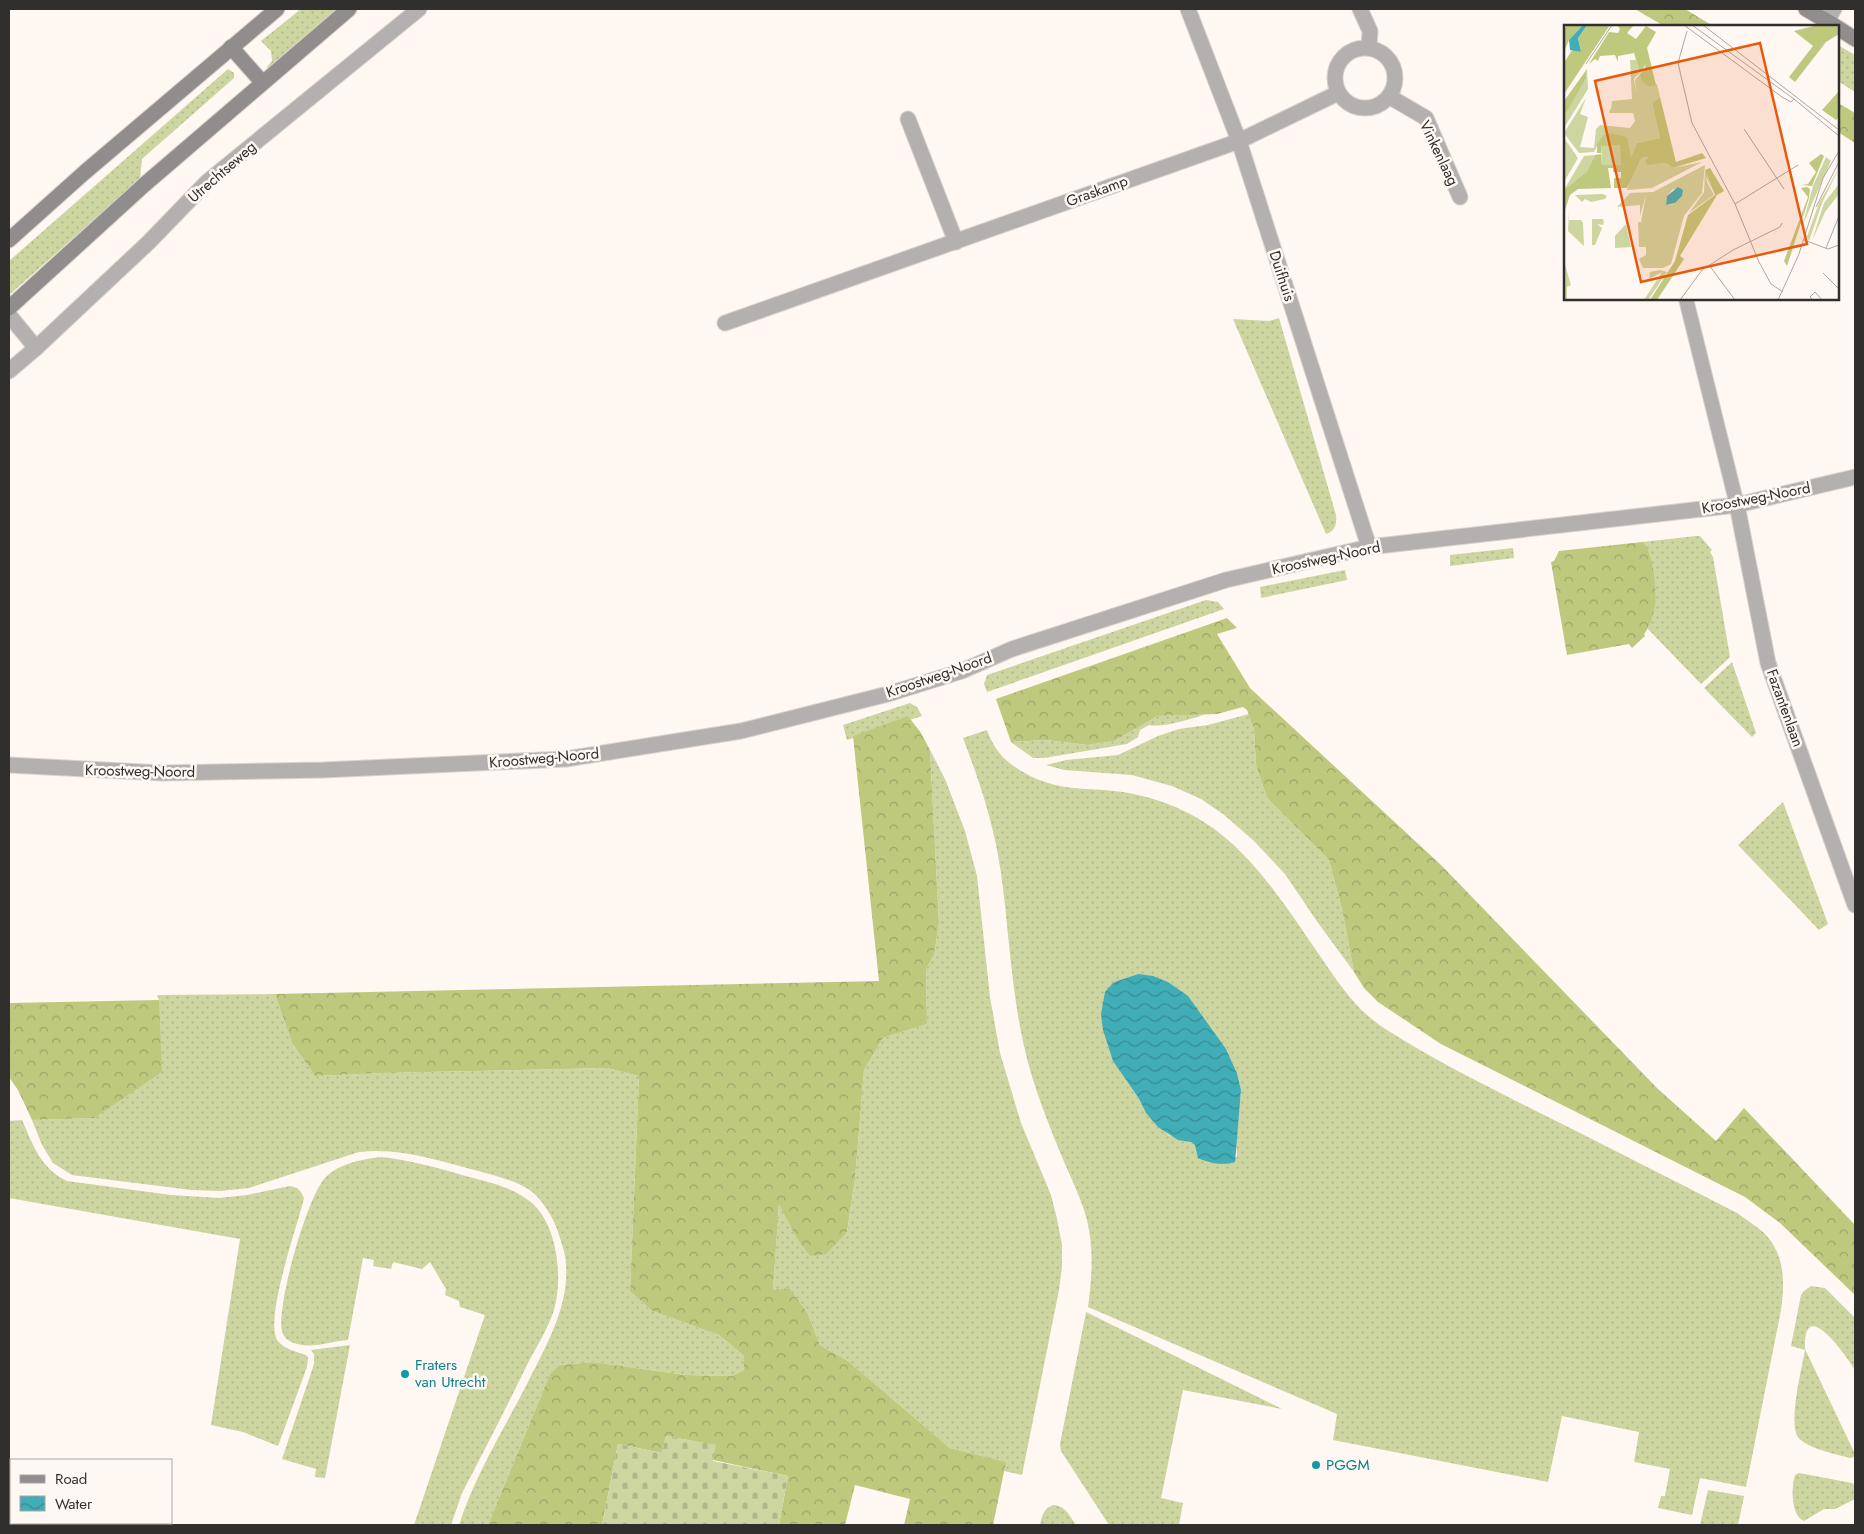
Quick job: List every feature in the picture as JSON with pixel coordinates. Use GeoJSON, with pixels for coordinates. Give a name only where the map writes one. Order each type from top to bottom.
{"type":"FeatureCollection","features":[{"type":"Feature","properties":{"kind":"main road"},"geometry":{"type":"LineString","coordinates":[[9,240],[277,9]]}},
{"type":"Feature","properties":{"kind":"main road"},"geometry":{"type":"LineString","coordinates":[[9,308],[144,185],[349,9]]}},
{"type":"Feature","properties":{"kind":"main road"},"geometry":{"type":"LineString","coordinates":[[1806,9],[1834,21]]}},
{"type":"Feature","properties":{"kind":"main road"},"geometry":{"type":"LineString","coordinates":[[1839,25],[1855,39]]}},
{"type":"Feature","properties":{"kind":"main road"},"geometry":{"type":"LineString","coordinates":[[231,47],[262,82]]}},
{"type":"Feature","properties":{"kind":"street","name":"Utrechtseweg"},"geometry":{"type":"LineString","coordinates":[[9,371],[149,242],[208,181],[419,9]]}},
{"type":"Feature","properties":{"kind":"street","name":"Duifhuis"},"geometry":{"type":"LineString","coordinates":[[1188,9],[1239,141],[1369,547]]}},
{"type":"Feature","properties":{"kind":"street"},"geometry":{"type":"LineString","coordinates":[[1360,9],[1370,31],[1369,48]]}},
{"type":"Feature","properties":{"kind":"street"},"geometry":{"type":"LineString","coordinates":[[1359,48],[1369,48],[1379,51],[1393,66],[1394,87],[1390,97],[1382,104],[1373,108],[1362,109],[1344,101],[1338,93],[1335,84],[1335,74],[1337,65],[1351,51],[1359,48]]}},
{"type":"Feature","properties":{"kind":"street"},"geometry":{"type":"LineString","coordinates":[[1239,141],[1338,93]]}},
{"type":"Feature","properties":{"kind":"street","name":"Vinkenlaag"},"geometry":{"type":"LineString","coordinates":[[1390,97],[1426,118],[1460,197]]}},
{"type":"Feature","properties":{"kind":"street"},"geometry":{"type":"LineString","coordinates":[[908,119],[956,242]]}},
{"type":"Feature","properties":{"kind":"street","name":"Graskamp"},"geometry":{"type":"LineString","coordinates":[[725,323],[1239,141]]}},
{"type":"Feature","properties":{"kind":"street"},"geometry":{"type":"LineString","coordinates":[[9,315],[36,348]]}},
{"type":"Feature","properties":{"kind":"street","name":"Kroostweg-Noord"},"geometry":{"type":"LineString","coordinates":[[9,765],[162,773],[343,769],[566,760],[741,731],[888,694],[962,670],[1012,649],[1226,580],[1369,547],[1737,505],[1855,477]]}},
{"type":"Feature","properties":{"kind":"street","name":"Fazantenlaan"},"geometry":{"type":"LineString","coordinates":[[1737,505],[1768,663],[1855,903]]}},
{"type":"Feature","properties":{"kind":"lane"},"geometry":{"type":"LineString","coordinates":[[1686,300],[1737,505]]}},
{"type":"Feature","properties":{"kind":"green space"},"geometry":{"type":"Polygon","coordinates":[[[301,9],[340,9],[269,69],[267,67],[272,61],[271,51],[261,41],[301,9]]]}},
{"type":"Feature","properties":{"kind":"green space"},"geometry":{"type":"Polygon","coordinates":[[[1635,9],[1685,9],[1711,25],[1662,25],[1635,9]]]}},
{"type":"Feature","properties":{"kind":"green space"},"geometry":{"type":"Polygon","coordinates":[[[1839,46],[1855,55],[1855,92],[1839,82],[1839,46]]]}},
{"type":"Feature","properties":{"kind":"green space"},"geometry":{"type":"Polygon","coordinates":[[[228,69],[234,73],[234,78],[142,159],[140,179],[9,295],[9,261],[228,69]]]}},
{"type":"Feature","properties":{"kind":"green space"},"geometry":{"type":"Polygon","coordinates":[[[1839,104],[1855,113],[1855,143],[1839,133],[1839,104]]]}},
{"type":"Feature","properties":{"kind":"green space"},"geometry":{"type":"Polygon","coordinates":[[[1279,318],[1336,515],[1335,527],[1326,534],[1233,319],[1269,321],[1279,318]]]}},
{"type":"Feature","properties":{"kind":"green space"},"geometry":{"type":"Polygon","coordinates":[[[1700,536],[1712,550],[1710,552],[1713,557],[1730,657],[1701,684],[1648,629],[1655,605],[1642,542],[1700,536]]]}},
{"type":"Feature","properties":{"kind":"green space"},"geometry":{"type":"Polygon","coordinates":[[[1642,542],[1649,553],[1655,591],[1654,609],[1650,624],[1644,634],[1645,636],[1632,648],[1629,644],[1567,655],[1551,562],[1554,561],[1559,551],[1642,542]]]}},
{"type":"Feature","properties":{"kind":"green space"},"geometry":{"type":"Polygon","coordinates":[[[1513,548],[1514,558],[1450,566],[1450,555],[1513,548]]]}},
{"type":"Feature","properties":{"kind":"green space"},"geometry":{"type":"Polygon","coordinates":[[[1345,570],[1347,580],[1261,598],[1260,587],[1345,570]]]}},
{"type":"Feature","properties":{"kind":"green space"},"geometry":{"type":"Polygon","coordinates":[[[1206,600],[1218,602],[1224,609],[987,692],[984,684],[987,675],[1206,600]]]}},
{"type":"Feature","properties":{"kind":"green space"},"geometry":{"type":"Polygon","coordinates":[[[1227,618],[1237,628],[1217,634],[1250,688],[1441,865],[1657,1088],[1716,1141],[1744,1108],[1855,1225],[1855,1295],[1780,1223],[1745,1197],[1441,1044],[1378,1002],[1364,988],[1354,972],[1342,909],[1329,860],[1267,798],[1256,765],[1254,729],[1247,710],[1243,707],[1217,714],[1158,716],[1114,741],[1088,745],[1046,740],[1011,742],[996,699],[1227,618]]]}},
{"type":"Feature","properties":{"kind":"green space"},"geometry":{"type":"Polygon","coordinates":[[[1732,662],[1756,733],[1752,737],[1704,688],[1732,662]]]}},
{"type":"Feature","properties":{"kind":"green space"},"geometry":{"type":"Polygon","coordinates":[[[910,703],[917,707],[922,716],[847,740],[843,725],[910,703]]]}},
{"type":"Feature","properties":{"kind":"green space"},"geometry":{"type":"Polygon","coordinates":[[[1205,714],[1169,724],[1149,725],[1140,730],[1138,737],[1127,744],[1044,758],[1033,758],[1011,742],[1046,740],[1088,745],[1114,741],[1158,716],[1205,714]]]}},
{"type":"Feature","properties":{"kind":"green space"},"geometry":{"type":"Polygon","coordinates":[[[1249,714],[1254,729],[1256,765],[1267,798],[1329,860],[1342,909],[1354,972],[1285,874],[1254,841],[1223,814],[1201,799],[1172,786],[1132,775],[1064,770],[1046,765],[1066,760],[1118,755],[1158,736],[1179,729],[1208,725],[1249,714]]]}},
{"type":"Feature","properties":{"kind":"green space"},"geometry":{"type":"Polygon","coordinates":[[[908,716],[921,733],[930,750],[939,923],[934,955],[926,969],[927,1024],[883,1038],[864,1070],[855,1179],[847,1232],[826,1254],[810,1256],[796,1237],[779,1204],[773,1290],[789,1288],[808,1314],[820,1345],[848,1361],[950,1448],[1006,1462],[993,1525],[904,1525],[910,1499],[855,1485],[845,1525],[779,1525],[788,1476],[713,1460],[715,1445],[666,1436],[662,1453],[618,1444],[602,1525],[488,1525],[550,1374],[559,1365],[593,1362],[686,1375],[732,1376],[744,1370],[744,1356],[719,1335],[652,1311],[630,1291],[639,1076],[607,1068],[315,1076],[292,1043],[275,994],[879,981],[853,736],[908,716]]]}},
{"type":"Feature","properties":{"kind":"green space"},"geometry":{"type":"Polygon","coordinates":[[[987,730],[992,742],[1003,757],[1032,777],[1059,786],[1129,793],[1145,797],[1183,810],[1211,826],[1247,858],[1279,896],[1344,990],[1379,1025],[1428,1055],[1471,1078],[1737,1213],[1763,1232],[1776,1249],[1782,1268],[1783,1289],[1781,1310],[1746,1487],[1700,1478],[1692,1515],[1658,1508],[1661,1496],[1665,1496],[1670,1469],[1634,1462],[1639,1432],[1562,1416],[1548,1482],[1333,1440],[1337,1414],[1088,1307],[1092,1264],[1087,1220],[1042,1106],[1028,1061],[1016,1003],[998,855],[986,804],[963,738],[987,730]],[[1138,974],[1117,981],[1138,1097],[1146,1113],[1169,1135],[1237,1157],[1236,1143],[1241,1090],[1237,1073],[1226,1049],[1138,974]]]}},
{"type":"Feature","properties":{"kind":"green space"},"geometry":{"type":"Polygon","coordinates":[[[930,750],[945,779],[965,831],[977,876],[990,997],[1000,1053],[1021,1123],[1051,1195],[1062,1245],[1059,1290],[1022,1475],[1004,1471],[1005,1462],[950,1448],[848,1361],[820,1345],[808,1314],[773,1290],[779,1203],[796,1237],[847,1233],[855,1179],[864,1070],[883,1038],[927,1024],[926,969],[934,955],[939,923],[930,750]]]}},
{"type":"Feature","properties":{"kind":"green space"},"geometry":{"type":"Polygon","coordinates":[[[1783,802],[1828,924],[1819,930],[1738,845],[1783,802]]]}},
{"type":"Feature","properties":{"kind":"green space"},"geometry":{"type":"Polygon","coordinates":[[[275,994],[292,1043],[315,1076],[607,1068],[639,1076],[630,1291],[652,1311],[719,1335],[744,1356],[744,1370],[732,1376],[686,1375],[593,1362],[559,1365],[550,1374],[488,1525],[459,1525],[473,1488],[549,1340],[564,1296],[566,1265],[563,1248],[550,1214],[533,1192],[506,1179],[437,1160],[406,1153],[375,1151],[359,1152],[249,1188],[220,1191],[191,1190],[72,1175],[53,1163],[42,1145],[32,1120],[94,1118],[159,1000],[157,995],[275,994]]]}},
{"type":"Feature","properties":{"kind":"green space"},"geometry":{"type":"Polygon","coordinates":[[[159,1000],[162,1072],[94,1118],[32,1120],[18,1090],[9,1077],[9,1003],[159,1000]]]}},
{"type":"Feature","properties":{"kind":"green space"},"geometry":{"type":"Polygon","coordinates":[[[22,1120],[34,1147],[44,1163],[58,1176],[67,1181],[171,1195],[219,1198],[247,1195],[290,1186],[297,1188],[301,1192],[304,1198],[278,1294],[275,1330],[278,1341],[281,1344],[306,1355],[308,1358],[307,1367],[278,1446],[243,1432],[211,1425],[240,1239],[9,1198],[9,1121],[22,1120]]]}},
{"type":"Feature","properties":{"kind":"green space"},"geometry":{"type":"Polygon","coordinates":[[[381,1157],[402,1160],[490,1182],[516,1192],[532,1203],[541,1213],[548,1225],[556,1254],[558,1283],[554,1310],[462,1493],[451,1525],[414,1525],[485,1315],[460,1307],[459,1301],[445,1295],[446,1289],[430,1262],[422,1269],[393,1262],[391,1269],[373,1266],[374,1260],[363,1258],[348,1340],[310,1346],[287,1339],[282,1331],[281,1318],[294,1253],[318,1189],[325,1178],[337,1169],[358,1161],[381,1157]]]}},
{"type":"Feature","properties":{"kind":"green space"},"geometry":{"type":"Polygon","coordinates":[[[1811,1286],[1825,1288],[1855,1318],[1855,1370],[1843,1352],[1826,1333],[1817,1327],[1811,1327],[1806,1333],[1805,1349],[1855,1454],[1851,1458],[1823,1450],[1802,1441],[1795,1430],[1795,1408],[1805,1350],[1791,1346],[1801,1295],[1811,1286]]]}},
{"type":"Feature","properties":{"kind":"green space"},"geometry":{"type":"Polygon","coordinates":[[[1086,1312],[1282,1409],[1183,1390],[1161,1498],[1183,1503],[1179,1525],[1109,1525],[1061,1451],[1060,1444],[1086,1312]]]}},
{"type":"Feature","properties":{"kind":"green space"},"geometry":{"type":"Polygon","coordinates":[[[350,1345],[325,1478],[315,1477],[316,1469],[282,1459],[314,1364],[314,1354],[311,1350],[350,1345]]]}},
{"type":"Feature","properties":{"kind":"green space"},"geometry":{"type":"Polygon","coordinates":[[[666,1436],[716,1445],[713,1461],[788,1476],[779,1525],[602,1525],[618,1444],[662,1453],[666,1436]]]}},
{"type":"Feature","properties":{"kind":"green space"},"geometry":{"type":"Polygon","coordinates":[[[1799,1473],[1852,1483],[1855,1486],[1855,1499],[1835,1509],[1824,1509],[1804,1521],[1797,1513],[1793,1501],[1795,1475],[1799,1473]]]}},
{"type":"Feature","properties":{"kind":"green space"},"geometry":{"type":"Polygon","coordinates":[[[1708,1490],[1744,1496],[1738,1525],[1700,1525],[1708,1490]]]}},
{"type":"Feature","properties":{"kind":"green space"},"geometry":{"type":"Polygon","coordinates":[[[9,1494],[10,1524],[138,1524],[138,1525],[9,1525],[9,1494]]]}},
{"type":"Feature","properties":{"kind":"green space"},"geometry":{"type":"Polygon","coordinates":[[[1053,1505],[1064,1509],[1076,1525],[1040,1525],[1045,1511],[1053,1505]]]}},
{"type":"Feature","properties":{"kind":"water"},"geometry":{"type":"Polygon","coordinates":[[[1138,974],[1153,976],[1168,982],[1188,996],[1226,1049],[1237,1073],[1241,1090],[1235,1162],[1226,1164],[1216,1163],[1198,1158],[1195,1145],[1191,1142],[1178,1140],[1158,1127],[1146,1113],[1138,1097],[1113,1061],[1103,1030],[1101,1014],[1105,992],[1117,981],[1138,974]]]}},
{"type":"Feature","properties":{"kind":"place","name":"Fraters van Utrecht"},"geometry":{"type":"Point","coordinates":[405,1374]}},
{"type":"Feature","properties":{"kind":"place","name":"PGGM"},"geometry":{"type":"Point","coordinates":[1316,1465]}}]}
